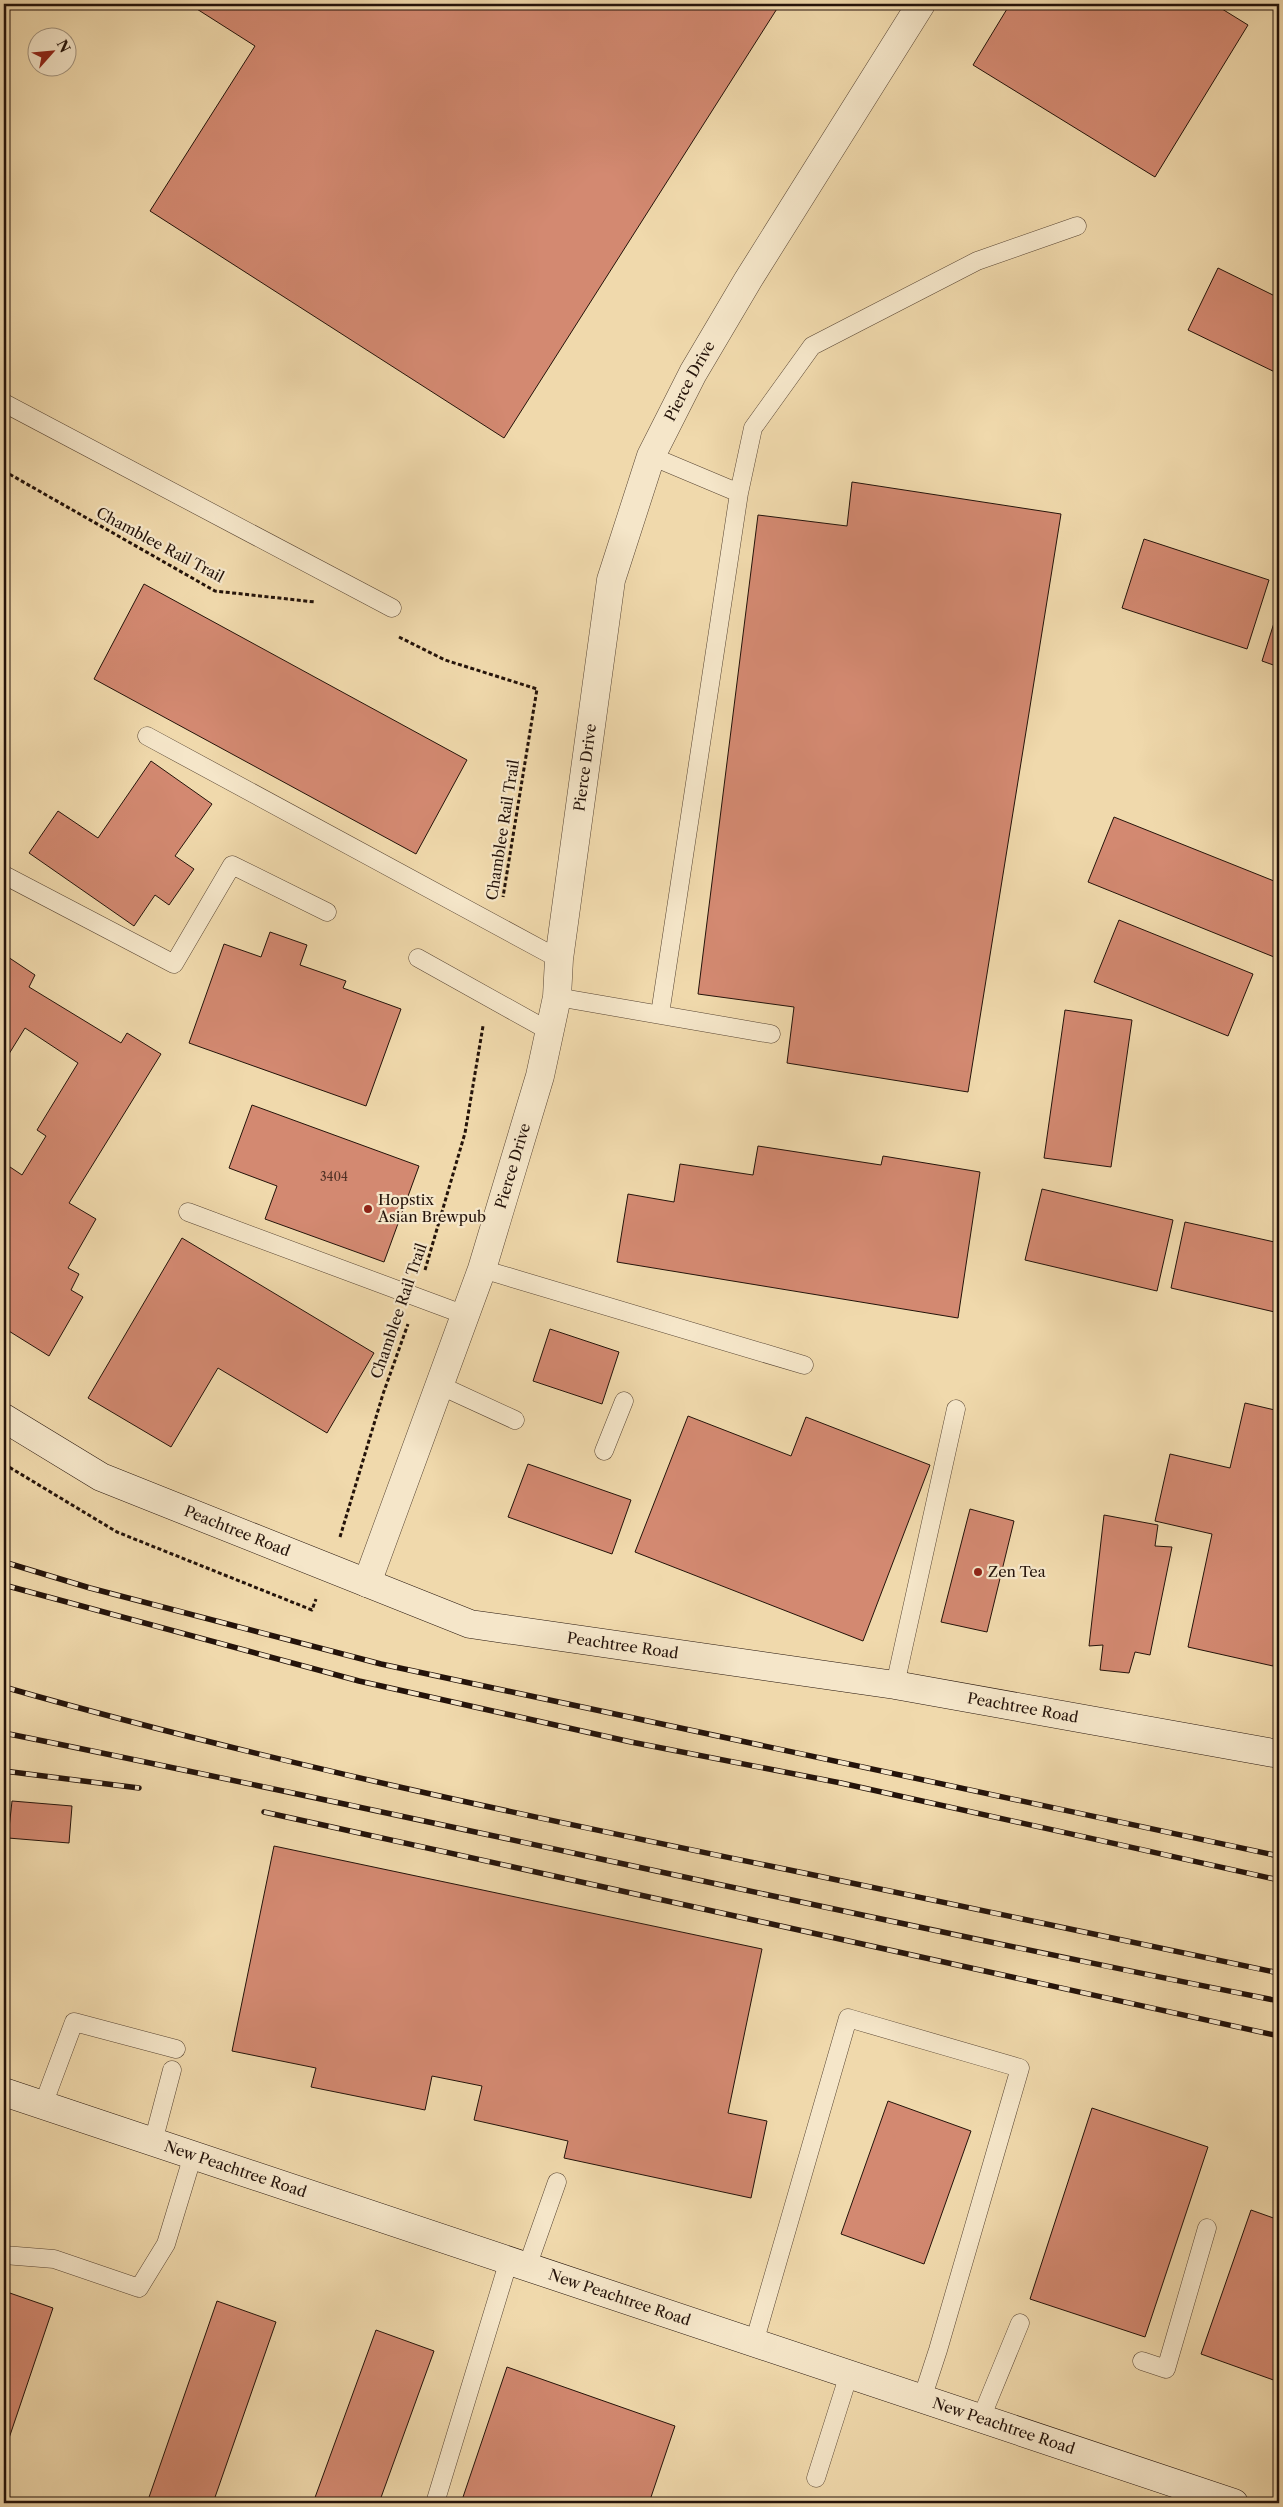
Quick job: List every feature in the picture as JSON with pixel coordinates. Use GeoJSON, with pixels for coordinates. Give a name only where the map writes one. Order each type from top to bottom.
{"type":"FeatureCollection","features":[{"type":"Feature","properties":{"kind":"street","name":"Pierce Drive"},"geometry":{"type":"LineString","coordinates":[[367,1583],[482,1269],[540,1076],[557,996],[560,959],[611,580],[652,456],[693,373],[748,280],[921,4]]}},
{"type":"Feature","properties":{"kind":"street","name":"Peachtree Road"},"geometry":{"type":"LineString","coordinates":[[4,1418],[101,1477],[470,1624],[895,1685],[1279,1754]]}},
{"type":"Feature","properties":{"kind":"street","name":"New Peachtree Road"},"geometry":{"type":"LineString","coordinates":[[4,2092],[1234,2503]]}},
{"type":"Feature","properties":{"kind":"lane"},"geometry":{"type":"LineString","coordinates":[[660,1014],[739,493],[753,428],[812,346],[977,261],[1077,226]]}},
{"type":"Feature","properties":{"kind":"lane"},"geometry":{"type":"LineString","coordinates":[[4,403],[392,608]]}},
{"type":"Feature","properties":{"kind":"lane"},"geometry":{"type":"LineString","coordinates":[[652,456],[739,493]]}},
{"type":"Feature","properties":{"kind":"lane"},"geometry":{"type":"LineString","coordinates":[[147,736],[560,959]]}},
{"type":"Feature","properties":{"kind":"lane"},"geometry":{"type":"LineString","coordinates":[[4,875],[174,964],[232,865],[327,912]]}},
{"type":"Feature","properties":{"kind":"lane"},"geometry":{"type":"LineString","coordinates":[[418,958],[549,1031]]}},
{"type":"Feature","properties":{"kind":"lane"},"geometry":{"type":"LineString","coordinates":[[557,996],[771,1034]]}},
{"type":"Feature","properties":{"kind":"lane"},"geometry":{"type":"LineString","coordinates":[[188,1212],[464,1315]]}},
{"type":"Feature","properties":{"kind":"lane"},"geometry":{"type":"LineString","coordinates":[[482,1269],[804,1365]]}},
{"type":"Feature","properties":{"kind":"lane"},"geometry":{"type":"LineString","coordinates":[[439,1385],[514,1420]]}},
{"type":"Feature","properties":{"kind":"lane"},"geometry":{"type":"LineString","coordinates":[[604,1451],[624,1401]]}},
{"type":"Feature","properties":{"kind":"lane"},"geometry":{"type":"LineString","coordinates":[[895,1685],[956,1409]]}},
{"type":"Feature","properties":{"kind":"lane"},"geometry":{"type":"LineString","coordinates":[[754,2343],[848,2018],[1020,2068],[922,2399]]}},
{"type":"Feature","properties":{"kind":"lane"},"geometry":{"type":"LineString","coordinates":[[43,2105],[74,2022],[176,2049]]}},
{"type":"Feature","properties":{"kind":"lane"},"geometry":{"type":"LineString","coordinates":[[153,2142],[172,2070]]}},
{"type":"Feature","properties":{"kind":"lane"},"geometry":{"type":"LineString","coordinates":[[4,2256],[54,2259],[139,2288],[166,2244],[193,2155]]}},
{"type":"Feature","properties":{"kind":"lane"},"geometry":{"type":"LineString","coordinates":[[436,2503],[518,2263],[556,2182]]}},
{"type":"Feature","properties":{"kind":"lane"},"geometry":{"type":"LineString","coordinates":[[1142,2361],[1166,2369],[1207,2228]]}},
{"type":"Feature","properties":{"kind":"lane"},"geometry":{"type":"LineString","coordinates":[[981,2418],[1020,2323]]}},
{"type":"Feature","properties":{"kind":"lane"},"geometry":{"type":"LineString","coordinates":[[816,2478],[849,2374]]}},
{"type":"Feature","properties":{"kind":"path","name":"Chamblee Rail Trail"},"geometry":{"type":"LineString","coordinates":[[4,471],[216,591],[320,602]]}},
{"type":"Feature","properties":{"kind":"path","name":"Chamblee Rail Trail"},"geometry":{"type":"LineString","coordinates":[[395,635],[445,660],[537,689],[498,926]]}},
{"type":"Feature","properties":{"kind":"path","name":"Chamblee Rail Trail"},"geometry":{"type":"LineString","coordinates":[[341,1536],[383,1394],[418,1298],[465,1134],[487,997]]}},
{"type":"Feature","properties":{"kind":"path"},"geometry":{"type":"LineString","coordinates":[[4,1464],[117,1532],[312,1610]]}},
{"type":"Feature","properties":{"kind":"building"},"geometry":{"type":"Polygon","coordinates":[[[189,4],[780,4],[504,438],[150,211],[255,46],[189,4]]]}},
{"type":"Feature","properties":{"kind":"building"},"geometry":{"type":"Polygon","coordinates":[[[1010,4],[1214,4],[1248,25],[1155,177],[973,65],[1010,4]]]}},
{"type":"Feature","properties":{"kind":"building"},"geometry":{"type":"Polygon","coordinates":[[[1218,268],[1279,298],[1279,374],[1188,330],[1218,268]]]}},
{"type":"Feature","properties":{"kind":"building"},"geometry":{"type":"Polygon","coordinates":[[[852,482],[1061,514],[968,1092],[787,1063],[794,1007],[698,994],[758,515],[847,526],[852,482]]]}},
{"type":"Feature","properties":{"kind":"building"},"geometry":{"type":"Polygon","coordinates":[[[1144,539],[1269,580],[1247,649],[1122,608],[1144,539]]]}},
{"type":"Feature","properties":{"kind":"building"},"geometry":{"type":"Polygon","coordinates":[[[144,584],[467,760],[416,854],[94,679],[144,584]]]}},
{"type":"Feature","properties":{"kind":"building"},"geometry":{"type":"Polygon","coordinates":[[[1279,607],[1279,667],[1262,661],[1279,607]]]}},
{"type":"Feature","properties":{"kind":"building"},"geometry":{"type":"Polygon","coordinates":[[[151,761],[212,804],[175,856],[194,869],[169,905],[155,895],[134,926],[29,853],[58,811],[98,838],[151,761]]]}},
{"type":"Feature","properties":{"kind":"building"},"geometry":{"type":"Polygon","coordinates":[[[1114,817],[1279,883],[1279,959],[1088,882],[1114,817]]]}},
{"type":"Feature","properties":{"kind":"building"},"geometry":{"type":"Polygon","coordinates":[[[1119,920],[1253,974],[1228,1036],[1094,982],[1119,920]]]}},
{"type":"Feature","properties":{"kind":"building"},"geometry":{"type":"Polygon","coordinates":[[[270,932],[307,945],[300,965],[346,981],[343,988],[401,1009],[366,1106],[189,1043],[224,944],[261,957],[270,932]]]}},
{"type":"Feature","properties":{"kind":"building"},"geometry":{"type":"Polygon","coordinates":[[[5,955],[35,975],[29,987],[121,1043],[127,1033],[161,1054],[69,1203],[96,1219],[68,1268],[79,1274],[71,1290],[83,1297],[49,1356],[4,1328],[4,1163],[22,1175],[46,1136],[37,1130],[78,1063],[25,1028],[4,1062],[5,955]]]}},
{"type":"Feature","properties":{"kind":"building"},"geometry":{"type":"Polygon","coordinates":[[[1065,1010],[1132,1020],[1111,1167],[1044,1158],[1065,1010]]]}},
{"type":"Feature","properties":{"kind":"building"},"geometry":{"type":"Polygon","coordinates":[[[252,1105],[419,1166],[384,1262],[265,1219],[277,1186],[229,1168],[252,1105]]]}},
{"type":"Feature","properties":{"kind":"building"},"geometry":{"type":"Polygon","coordinates":[[[758,1146],[881,1165],[883,1156],[980,1172],[958,1318],[617,1262],[628,1194],[674,1202],[680,1164],[753,1175],[758,1146]]]}},
{"type":"Feature","properties":{"kind":"building"},"geometry":{"type":"Polygon","coordinates":[[[1042,1189],[1173,1220],[1157,1291],[1025,1260],[1042,1189]]]}},
{"type":"Feature","properties":{"kind":"building"},"geometry":{"type":"Polygon","coordinates":[[[1185,1222],[1279,1243],[1279,1313],[1171,1288],[1185,1222]]]}},
{"type":"Feature","properties":{"kind":"building"},"geometry":{"type":"Polygon","coordinates":[[[182,1238],[374,1353],[327,1433],[218,1368],[171,1447],[88,1398],[182,1238]]]}},
{"type":"Feature","properties":{"kind":"building"},"geometry":{"type":"Polygon","coordinates":[[[550,1329],[619,1352],[602,1404],[533,1381],[550,1329]]]}},
{"type":"Feature","properties":{"kind":"building"},"geometry":{"type":"Polygon","coordinates":[[[1245,1403],[1279,1411],[1279,1637],[1273,1666],[1188,1647],[1212,1534],[1155,1521],[1170,1454],[1230,1468],[1245,1403]]]}},
{"type":"Feature","properties":{"kind":"building"},"geometry":{"type":"Polygon","coordinates":[[[688,1416],[791,1456],[806,1417],[930,1465],[863,1641],[635,1552],[688,1416]]]}},
{"type":"Feature","properties":{"kind":"building"},"geometry":{"type":"Polygon","coordinates":[[[528,1464],[631,1500],[612,1554],[508,1517],[528,1464]]]}},
{"type":"Feature","properties":{"kind":"building","name":"Zen Tea"},"geometry":{"type":"Polygon","coordinates":[[[970,1509],[1014,1521],[987,1632],[941,1622],[970,1509]]]}},
{"type":"Feature","properties":{"kind":"building"},"geometry":{"type":"Polygon","coordinates":[[[1104,1515],[1158,1525],[1155,1546],[1172,1547],[1150,1655],[1135,1652],[1129,1673],[1100,1670],[1103,1645],[1089,1646],[1104,1515]]]}},
{"type":"Feature","properties":{"kind":"building"},"geometry":{"type":"Polygon","coordinates":[[[12,1801],[72,1806],[69,1843],[8,1838],[12,1801]]]}},
{"type":"Feature","properties":{"kind":"building"},"geometry":{"type":"Polygon","coordinates":[[[274,1846],[762,1949],[728,2113],[767,2121],[751,2198],[564,2158],[568,2141],[474,2120],[482,2086],[432,2076],[425,2110],[311,2087],[316,2068],[232,2051],[274,1846]]]}},
{"type":"Feature","properties":{"kind":"building"},"geometry":{"type":"Polygon","coordinates":[[[888,2101],[971,2131],[924,2264],[841,2234],[888,2101]]]}},
{"type":"Feature","properties":{"kind":"building"},"geometry":{"type":"Polygon","coordinates":[[[1092,2108],[1208,2147],[1145,2337],[1030,2299],[1092,2108]]]}},
{"type":"Feature","properties":{"kind":"building"},"geometry":{"type":"Polygon","coordinates":[[[1251,2210],[1279,2220],[1279,2382],[1201,2354],[1251,2210]]]}},
{"type":"Feature","properties":{"kind":"building"},"geometry":{"type":"Polygon","coordinates":[[[4,2291],[53,2308],[4,2453],[4,2291]]]}},
{"type":"Feature","properties":{"kind":"building"},"geometry":{"type":"Polygon","coordinates":[[[217,2301],[276,2322],[213,2503],[147,2503],[217,2301]]]}},
{"type":"Feature","properties":{"kind":"building"},"geometry":{"type":"Polygon","coordinates":[[[376,2330],[434,2351],[379,2503],[313,2503],[376,2330]]]}},
{"type":"Feature","properties":{"kind":"building"},"geometry":{"type":"Polygon","coordinates":[[[507,2367],[675,2426],[649,2503],[461,2503],[507,2367]]]}},
{"type":"Feature","properties":{"kind":"railway"},"geometry":{"type":"LineString","coordinates":[[4,1562],[90,1588],[381,1664],[1279,1856]]}},
{"type":"Feature","properties":{"kind":"railway"},"geometry":{"type":"LineString","coordinates":[[4,1585],[359,1681],[631,1742],[841,1783],[1279,1880]]}},
{"type":"Feature","properties":{"kind":"railway"},"geometry":{"type":"LineString","coordinates":[[4,1687],[202,1740],[402,1788],[1279,1973]]}},
{"type":"Feature","properties":{"kind":"railway"},"geometry":{"type":"LineString","coordinates":[[4,1733],[323,1799],[960,1936],[1279,2001]]}},
{"type":"Feature","properties":{"kind":"railway"},"geometry":{"type":"LineString","coordinates":[[4,1771],[139,1788]]}},
{"type":"Feature","properties":{"kind":"railway"},"geometry":{"type":"LineString","coordinates":[[264,1812],[1279,2036]]}},
{"type":"Feature","properties":{"kind":"place","name":"Hopstix Asian Brewpub"},"geometry":{"type":"Point","coordinates":[368,1209]}},
{"type":"Feature","properties":{"kind":"place","name":"Zen Tea"},"geometry":{"type":"Point","coordinates":[978,1572]}}]}
